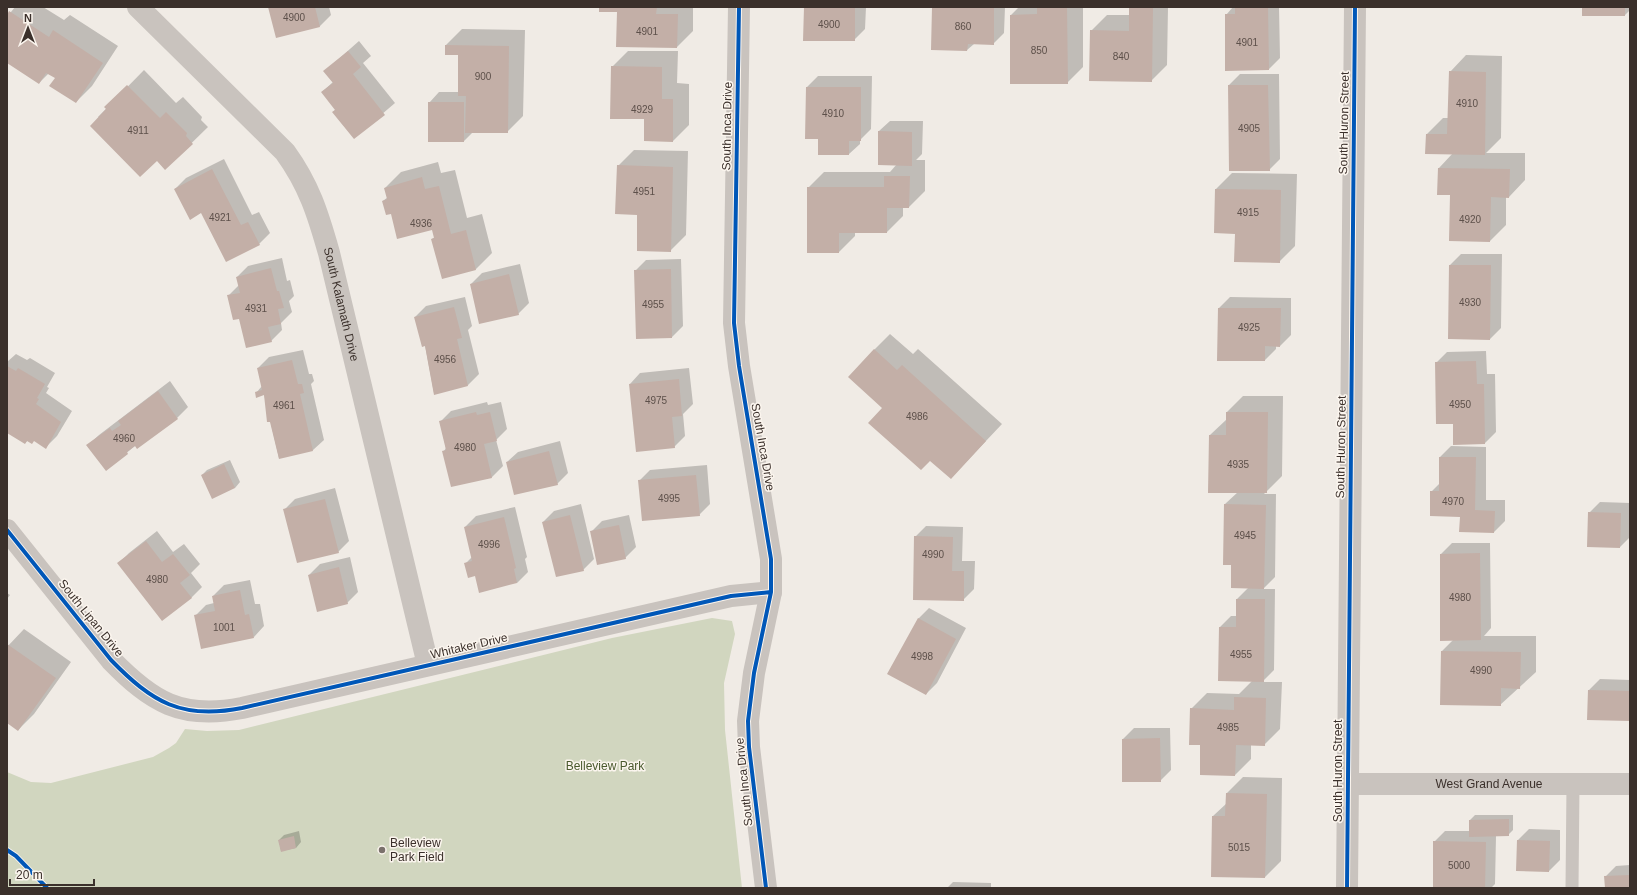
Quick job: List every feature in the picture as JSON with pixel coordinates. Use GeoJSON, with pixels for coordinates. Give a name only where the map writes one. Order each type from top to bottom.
{"type":"FeatureCollection","features":[{"type":"Feature","properties":{"kind":"street","name":"South Kalamath Drive"},"geometry":{"type":"LineString","coordinates":[[138,7],[284,152],[299,171],[311,194],[329,253],[428,665]]}},
{"type":"Feature","properties":{"kind":"street","name":"South Inca Drive"},"geometry":{"type":"LineString","coordinates":[[740,7],[734,323],[739,366],[771,559],[771,592],[754,673],[748,721],[749,747],[766,888]]}},
{"type":"Feature","properties":{"kind":"street","name":"South Huron Street"},"geometry":{"type":"LineString","coordinates":[[1347,888],[1355,7]]}},
{"type":"Feature","properties":{"kind":"street","name":"South Lipan Drive"},"geometry":{"type":"LineString","coordinates":[[7,530],[111,660],[143,690],[171,707]]}},
{"type":"Feature","properties":{"kind":"street","name":"Whitaker Drive"},"geometry":{"type":"LineString","coordinates":[[171,707],[192,711],[225,711],[731,596],[771,592]]}},
{"type":"Feature","properties":{"kind":"street","name":"West Grand Avenue"},"geometry":{"type":"LineString","coordinates":[[1348,784],[1630,784]]}},
{"type":"Feature","properties":{"kind":"lane"},"geometry":{"type":"LineString","coordinates":[[1572,888],[1573,784]]}},
{"type":"Feature","properties":{"kind":"green space","name":"Belleview Park"},"geometry":{"type":"Polygon","coordinates":[[[712,618],[732,621],[735,634],[724,683],[725,730],[742,888],[7,888],[7,772],[31,782],[51,783],[153,757],[176,743],[185,729],[207,731],[239,730],[612,638],[712,618]]]}},
{"type":"Feature","properties":{"kind":"building"},"geometry":{"type":"Polygon","coordinates":[[[268,7],[315,7],[320,27],[276,38],[268,7]]]}},
{"type":"Feature","properties":{"kind":"building"},"geometry":{"type":"Polygon","coordinates":[[[599,7],[657,7],[656,14],[678,14],[677,48],[616,47],[617,12],[599,12],[599,7]]]}},
{"type":"Feature","properties":{"kind":"building"},"geometry":{"type":"Polygon","coordinates":[[[804,7],[855,7],[855,41],[803,41],[804,7]]]}},
{"type":"Feature","properties":{"kind":"building"},"geometry":{"type":"Polygon","coordinates":[[[932,7],[994,7],[994,45],[968,44],[967,51],[931,50],[932,7]]]}},
{"type":"Feature","properties":{"kind":"building"},"geometry":{"type":"Polygon","coordinates":[[[1037,7],[1067,7],[1068,84],[1010,84],[1010,15],[1037,14],[1037,7]]]}},
{"type":"Feature","properties":{"kind":"building"},"geometry":{"type":"Polygon","coordinates":[[[1129,7],[1153,7],[1152,82],[1089,81],[1090,30],[1129,31],[1129,7]]]}},
{"type":"Feature","properties":{"kind":"building"},"geometry":{"type":"Polygon","coordinates":[[[1235,7],[1268,7],[1269,70],[1225,71],[1225,14],[1235,14],[1235,7]]]}},
{"type":"Feature","properties":{"kind":"building"},"geometry":{"type":"Polygon","coordinates":[[[1582,7],[1625,7],[1625,16],[1582,16],[1582,7]]]}},
{"type":"Feature","properties":{"kind":"building"},"geometry":{"type":"Polygon","coordinates":[[[9,11],[49,37],[53,30],[103,63],[76,103],[49,86],[55,78],[46,73],[39,84],[7,63],[7,15],[9,11]]]}},
{"type":"Feature","properties":{"kind":"building"},"geometry":{"type":"Polygon","coordinates":[[[445,45],[509,46],[508,133],[465,133],[466,96],[458,96],[458,55],[445,55],[445,45]]]}},
{"type":"Feature","properties":{"kind":"building"},"geometry":{"type":"Polygon","coordinates":[[[348,51],[361,67],[353,74],[385,115],[354,139],[332,112],[335,110],[321,92],[333,83],[323,71],[348,51]]]}},
{"type":"Feature","properties":{"kind":"building"},"geometry":{"type":"Polygon","coordinates":[[[611,66],[662,67],[662,99],[673,99],[673,142],[644,141],[644,119],[610,119],[611,66]]]}},
{"type":"Feature","properties":{"kind":"building"},"geometry":{"type":"Polygon","coordinates":[[[1449,71],[1486,72],[1485,155],[1425,154],[1426,134],[1447,134],[1449,71]]]}},
{"type":"Feature","properties":{"kind":"building"},"geometry":{"type":"Polygon","coordinates":[[[127,85],[160,118],[166,112],[187,133],[186,136],[193,144],[165,170],[157,161],[140,177],[90,126],[106,109],[104,107],[127,85]]]}},
{"type":"Feature","properties":{"kind":"building"},"geometry":{"type":"Polygon","coordinates":[[[1228,85],[1268,85],[1270,171],[1229,171],[1228,85]]]}},
{"type":"Feature","properties":{"kind":"building"},"geometry":{"type":"Polygon","coordinates":[[[806,87],[861,87],[861,141],[849,141],[849,155],[818,155],[818,139],[805,139],[806,87]]]}},
{"type":"Feature","properties":{"kind":"building"},"geometry":{"type":"Polygon","coordinates":[[[428,102],[464,102],[464,142],[428,142],[428,102]]]}},
{"type":"Feature","properties":{"kind":"building"},"geometry":{"type":"Polygon","coordinates":[[[878,131],[912,132],[912,166],[878,165],[878,131]]]}},
{"type":"Feature","properties":{"kind":"building"},"geometry":{"type":"Polygon","coordinates":[[[617,165],[673,167],[671,252],[637,251],[637,215],[615,214],[617,165]]]}},
{"type":"Feature","properties":{"kind":"building"},"geometry":{"type":"Polygon","coordinates":[[[1438,168],[1510,169],[1509,198],[1491,197],[1490,242],[1449,241],[1450,195],[1437,195],[1438,168]]]}},
{"type":"Feature","properties":{"kind":"building"},"geometry":{"type":"Polygon","coordinates":[[[212,169],[241,225],[248,222],[260,245],[226,262],[201,213],[190,220],[174,189],[212,169]]]}},
{"type":"Feature","properties":{"kind":"building"},"geometry":{"type":"Polygon","coordinates":[[[884,176],[910,176],[909,208],[887,208],[887,233],[839,233],[839,253],[807,253],[807,187],[884,187],[884,176]]]}},
{"type":"Feature","properties":{"kind":"building"},"geometry":{"type":"Polygon","coordinates":[[[422,177],[425,189],[439,186],[451,234],[466,230],[476,270],[442,279],[431,239],[434,238],[432,230],[397,239],[391,214],[386,215],[382,201],[387,199],[384,188],[422,177]]]}},
{"type":"Feature","properties":{"kind":"building"},"geometry":{"type":"Polygon","coordinates":[[[1215,189],[1281,190],[1280,263],[1234,262],[1235,234],[1214,233],[1215,189]]]}},
{"type":"Feature","properties":{"kind":"building"},"geometry":{"type":"Polygon","coordinates":[[[1449,265],[1491,265],[1490,340],[1448,339],[1449,265]]]}},
{"type":"Feature","properties":{"kind":"building"},"geometry":{"type":"Polygon","coordinates":[[[271,268],[277,291],[279,291],[284,308],[278,309],[281,324],[268,327],[272,342],[246,348],[239,319],[233,320],[227,295],[240,293],[236,277],[271,268]]]}},
{"type":"Feature","properties":{"kind":"building"},"geometry":{"type":"Polygon","coordinates":[[[671,269],[672,338],[636,339],[634,270],[671,269]]]}},
{"type":"Feature","properties":{"kind":"building"},"geometry":{"type":"Polygon","coordinates":[[[509,274],[519,315],[479,324],[470,284],[509,274]]]}},
{"type":"Feature","properties":{"kind":"building"},"geometry":{"type":"Polygon","coordinates":[[[454,307],[462,338],[457,339],[468,386],[434,395],[425,346],[422,347],[414,317],[454,307]]]}},
{"type":"Feature","properties":{"kind":"building"},"geometry":{"type":"Polygon","coordinates":[[[1218,308],[1281,308],[1280,347],[1265,346],[1265,361],[1217,361],[1218,308]]]}},
{"type":"Feature","properties":{"kind":"building"},"geometry":{"type":"Polygon","coordinates":[[[874,349],[897,370],[902,365],[986,441],[951,479],[930,461],[921,470],[868,423],[882,408],[848,377],[874,349]]]}},
{"type":"Feature","properties":{"kind":"building"},"geometry":{"type":"Polygon","coordinates":[[[292,360],[298,384],[302,384],[304,393],[300,394],[313,451],[279,459],[270,422],[267,422],[264,395],[256,398],[255,392],[262,390],[257,368],[292,360]]]}},
{"type":"Feature","properties":{"kind":"building"},"geometry":{"type":"Polygon","coordinates":[[[1476,361],[1477,384],[1484,384],[1485,444],[1453,445],[1453,424],[1436,424],[1435,362],[1476,361]]]}},
{"type":"Feature","properties":{"kind":"building"},"geometry":{"type":"Polygon","coordinates":[[[7,366],[16,371],[18,368],[45,384],[37,398],[39,399],[36,404],[61,422],[46,449],[34,441],[32,444],[27,441],[25,444],[7,433],[7,366]]]}},
{"type":"Feature","properties":{"kind":"building"},"geometry":{"type":"Polygon","coordinates":[[[679,379],[682,416],[672,417],[675,448],[636,452],[629,384],[679,379]]]}},
{"type":"Feature","properties":{"kind":"building"},"geometry":{"type":"Polygon","coordinates":[[[158,391],[178,419],[137,449],[135,446],[127,452],[128,454],[106,471],[86,445],[110,428],[112,431],[121,425],[118,421],[158,391]]]}},
{"type":"Feature","properties":{"kind":"building"},"geometry":{"type":"Polygon","coordinates":[[[476,412],[477,415],[490,412],[497,441],[484,444],[492,478],[451,487],[442,451],[446,450],[439,421],[476,412]]]}},
{"type":"Feature","properties":{"kind":"building"},"geometry":{"type":"Polygon","coordinates":[[[1226,412],[1268,412],[1267,493],[1208,493],[1209,435],[1226,435],[1226,412]]]}},
{"type":"Feature","properties":{"kind":"building"},"geometry":{"type":"Polygon","coordinates":[[[549,451],[558,485],[514,495],[506,462],[549,451]]]}},
{"type":"Feature","properties":{"kind":"building"},"geometry":{"type":"Polygon","coordinates":[[[1439,457],[1476,457],[1475,510],[1495,511],[1494,533],[1459,532],[1460,517],[1430,516],[1430,491],[1439,491],[1439,457]]]}},
{"type":"Feature","properties":{"kind":"building"},"geometry":{"type":"Polygon","coordinates":[[[224,464],[235,488],[212,499],[201,475],[224,464]]]}},
{"type":"Feature","properties":{"kind":"building"},"geometry":{"type":"Polygon","coordinates":[[[696,475],[700,516],[642,521],[638,480],[696,475]]]}},
{"type":"Feature","properties":{"kind":"building"},"geometry":{"type":"Polygon","coordinates":[[[325,499],[339,553],[297,563],[283,509],[325,499]]]}},
{"type":"Feature","properties":{"kind":"building"},"geometry":{"type":"Polygon","coordinates":[[[1224,504],[1266,505],[1264,589],[1231,588],[1231,565],[1223,565],[1224,504]]]}},
{"type":"Feature","properties":{"kind":"building"},"geometry":{"type":"Polygon","coordinates":[[[1588,512],[1621,513],[1620,548],[1587,547],[1588,512]]]}},
{"type":"Feature","properties":{"kind":"building"},"geometry":{"type":"Polygon","coordinates":[[[570,515],[584,571],[556,577],[542,522],[570,515]]]}},
{"type":"Feature","properties":{"kind":"building"},"geometry":{"type":"Polygon","coordinates":[[[504,517],[516,568],[514,569],[517,583],[479,593],[475,576],[468,578],[464,563],[472,561],[464,527],[504,517]]]}},
{"type":"Feature","properties":{"kind":"building"},"geometry":{"type":"Polygon","coordinates":[[[619,525],[626,559],[597,565],[590,531],[619,525]]]}},
{"type":"Feature","properties":{"kind":"building"},"geometry":{"type":"Polygon","coordinates":[[[914,536],[953,537],[952,571],[964,571],[964,601],[913,600],[914,536]]]}},
{"type":"Feature","properties":{"kind":"building"},"geometry":{"type":"Polygon","coordinates":[[[146,541],[162,562],[173,554],[190,575],[180,583],[192,598],[162,621],[117,563],[146,541]]]}},
{"type":"Feature","properties":{"kind":"building"},"geometry":{"type":"Polygon","coordinates":[[[1480,553],[1481,640],[1440,641],[1440,554],[1480,553]]]}},
{"type":"Feature","properties":{"kind":"building"},"geometry":{"type":"Polygon","coordinates":[[[339,567],[348,604],[317,612],[308,575],[339,567]]]}},
{"type":"Feature","properties":{"kind":"building"},"geometry":{"type":"Polygon","coordinates":[[[240,590],[245,615],[249,614],[254,638],[201,649],[194,615],[215,611],[212,596],[240,590]]]}},
{"type":"Feature","properties":{"kind":"building"},"geometry":{"type":"Polygon","coordinates":[[[1236,599],[1265,599],[1264,682],[1218,681],[1219,627],[1236,627],[1236,599]]]}},
{"type":"Feature","properties":{"kind":"building"},"geometry":{"type":"Polygon","coordinates":[[[918,618],[956,639],[926,695],[887,674],[918,618]]]}},
{"type":"Feature","properties":{"kind":"building"},"geometry":{"type":"Polygon","coordinates":[[[7,644],[56,678],[18,731],[7,723],[7,644]]]}},
{"type":"Feature","properties":{"kind":"building"},"geometry":{"type":"Polygon","coordinates":[[[1441,651],[1521,652],[1520,689],[1501,688],[1501,706],[1440,705],[1441,651]]]}},
{"type":"Feature","properties":{"kind":"building"},"geometry":{"type":"Polygon","coordinates":[[[1588,690],[1630,691],[1630,721],[1587,720],[1588,690]]]}},
{"type":"Feature","properties":{"kind":"building"},"geometry":{"type":"Polygon","coordinates":[[[1234,697],[1266,698],[1265,746],[1236,745],[1235,776],[1200,775],[1200,745],[1189,745],[1190,708],[1234,710],[1234,697]]]}},
{"type":"Feature","properties":{"kind":"building"},"geometry":{"type":"Polygon","coordinates":[[[1160,738],[1161,782],[1122,782],[1122,739],[1160,738]]]}},
{"type":"Feature","properties":{"kind":"building"},"geometry":{"type":"Polygon","coordinates":[[[1226,793],[1267,794],[1265,878],[1211,877],[1212,816],[1225,816],[1226,793]]]}},
{"type":"Feature","properties":{"kind":"building"},"geometry":{"type":"Polygon","coordinates":[[[1509,819],[1509,836],[1469,837],[1469,820],[1509,819]]]}},
{"type":"Feature","properties":{"kind":"building"},"geometry":{"type":"Polygon","coordinates":[[[294,836],[296,848],[281,852],[278,840],[294,836]]]}},
{"type":"Feature","properties":{"kind":"building"},"geometry":{"type":"Polygon","coordinates":[[[1517,840],[1550,841],[1549,872],[1516,871],[1517,840]]]}},
{"type":"Feature","properties":{"kind":"building"},"geometry":{"type":"Polygon","coordinates":[[[1433,841],[1486,842],[1485,888],[1433,888],[1433,841]]]}},
{"type":"Feature","properties":{"kind":"building"},"geometry":{"type":"Polygon","coordinates":[[[1630,875],[1630,888],[1605,888],[1604,876],[1630,875]]]}},
{"type":"Feature","properties":{"kind":"cycle path"},"geometry":{"type":"LineString","coordinates":[[739,7],[734,323],[739,366],[771,559],[771,592],[754,673],[748,721],[749,747],[766,888]]}},
{"type":"Feature","properties":{"kind":"cycle path"},"geometry":{"type":"LineString","coordinates":[[1347,888],[1355,7]]}},
{"type":"Feature","properties":{"kind":"cycle path"},"geometry":{"type":"LineString","coordinates":[[7,530],[111,660],[126,675],[154,697],[185,709],[202,711],[221,711],[242,708],[731,596],[771,592]]}},
{"type":"Feature","properties":{"kind":"cycle path"},"geometry":{"type":"LineString","coordinates":[[7,850],[16,856],[47,888]]}},
{"type":"Feature","properties":{"kind":"place","name":"Belleview Park Field"},"geometry":{"type":"Point","coordinates":[382,850]}}]}
